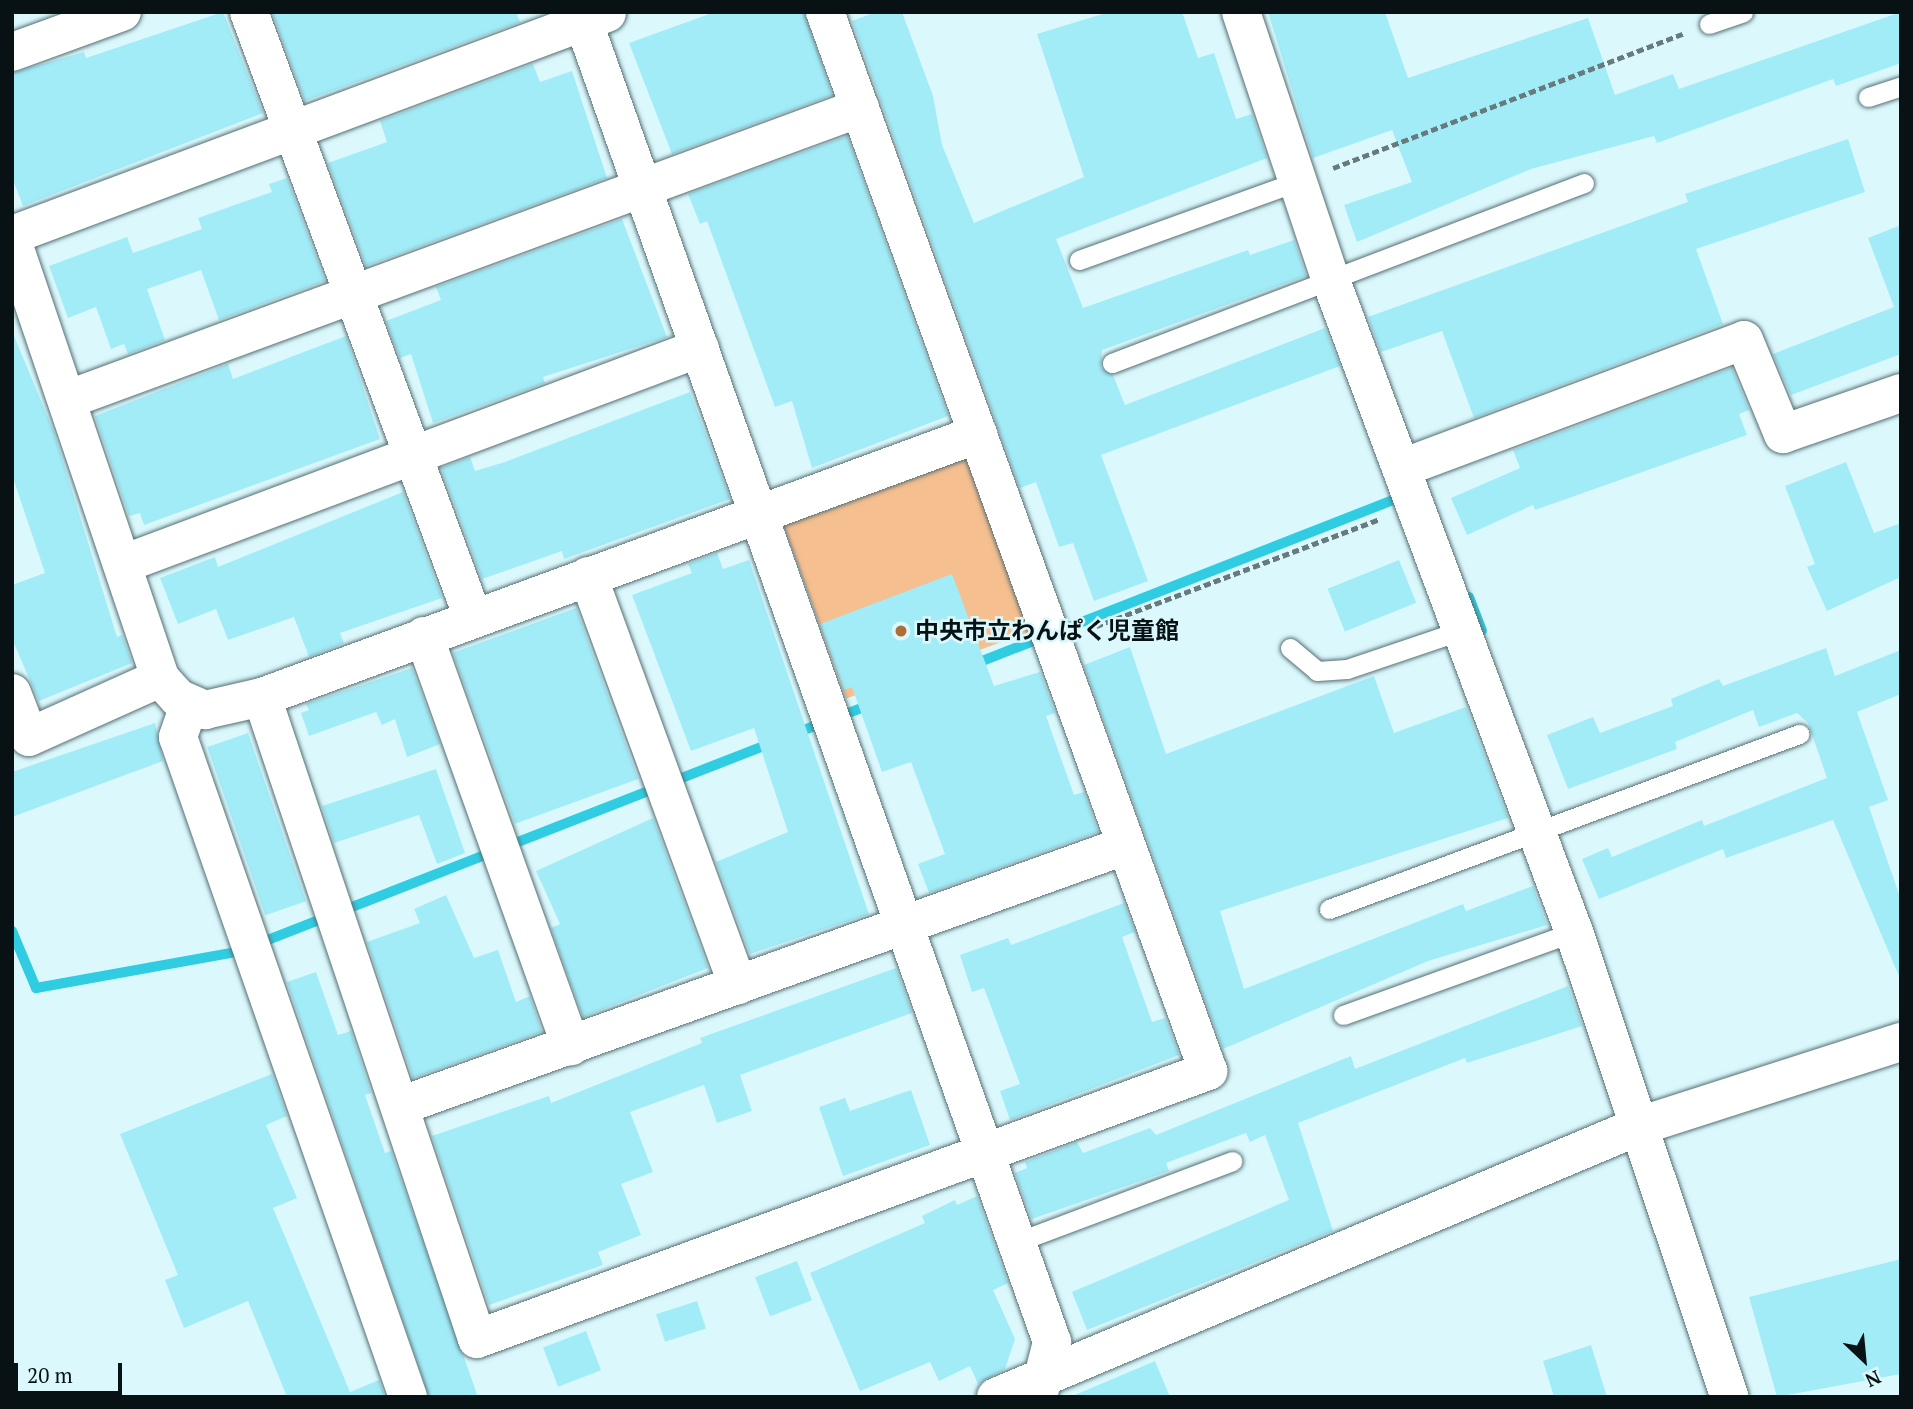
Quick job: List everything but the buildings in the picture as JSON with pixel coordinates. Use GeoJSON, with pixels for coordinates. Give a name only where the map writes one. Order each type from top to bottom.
{"type":"FeatureCollection","features":[{"type":"Feature","properties":{"kind":"street"},"geometry":{"type":"LineString","coordinates":[[12,52],[122,12]]}},
{"type":"Feature","properties":{"kind":"street"},"geometry":{"type":"LineString","coordinates":[[249,12],[473,618]]}},
{"type":"Feature","properties":{"kind":"street"},"geometry":{"type":"LineString","coordinates":[[262,697],[477,1339],[1208,1071],[1124,846],[825,12]]}},
{"type":"Feature","properties":{"kind":"street"},"geometry":{"type":"LineString","coordinates":[[1241,12],[1330,278],[1574,932],[1730,1397]]}},
{"type":"Feature","properties":{"kind":"street"},"geometry":{"type":"LineString","coordinates":[[978,434],[758,513],[262,697],[205,710],[189,705],[160,678],[69,399],[12,237],[591,15],[642,188],[700,348],[758,513],[823,696],[904,927],[1052,1342],[1040,1388]]}},
{"type":"Feature","properties":{"kind":"street"},"geometry":{"type":"LineString","coordinates":[[69,399],[860,108]]}},
{"type":"Feature","properties":{"kind":"street"},"geometry":{"type":"LineString","coordinates":[[1409,486],[1744,340],[1783,434],[1901,393]]}},
{"type":"Feature","properties":{"kind":"street"},"geometry":{"type":"LineString","coordinates":[[123,565],[700,348]]}},
{"type":"Feature","properties":{"kind":"street"},"geometry":{"type":"LineString","coordinates":[[588,576],[738,985]]}},
{"type":"Feature","properties":{"kind":"street"},"geometry":{"type":"LineString","coordinates":[[424,636],[510,871],[570,1047]]}},
{"type":"Feature","properties":{"kind":"street"},"geometry":{"type":"LineString","coordinates":[[12,693],[29,737],[160,678]]}},
{"type":"Feature","properties":{"kind":"street"},"geometry":{"type":"LineString","coordinates":[[189,705],[178,737],[408,1397]]}},
{"type":"Feature","properties":{"kind":"street"},"geometry":{"type":"LineString","coordinates":[[400,1106],[1124,846]]}},
{"type":"Feature","properties":{"kind":"street"},"geometry":{"type":"LineString","coordinates":[[996,1397],[1040,1388],[1639,1126],[1901,1042]]}},
{"type":"Feature","properties":{"kind":"lane"},"geometry":{"type":"LineString","coordinates":[[1709,24],[1743,12]]}},
{"type":"Feature","properties":{"kind":"lane"},"geometry":{"type":"LineString","coordinates":[[1868,97],[1901,86]]}},
{"type":"Feature","properties":{"kind":"lane"},"geometry":{"type":"LineString","coordinates":[[1079,260],[1296,182]]}},
{"type":"Feature","properties":{"kind":"lane"},"geometry":{"type":"LineString","coordinates":[[1112,363],[1584,183]]}},
{"type":"Feature","properties":{"kind":"lane"},"geometry":{"type":"LineString","coordinates":[[1290,648],[1317,671],[1347,669],[1462,630]]}},
{"type":"Feature","properties":{"kind":"lane"},"geometry":{"type":"LineString","coordinates":[[1329,908],[1798,734]]}},
{"type":"Feature","properties":{"kind":"lane"},"geometry":{"type":"LineString","coordinates":[[1343,1015],[1574,932]]}},
{"type":"Feature","properties":{"kind":"lane"},"geometry":{"type":"LineString","coordinates":[[1017,1242],[1232,1161]]}},
{"type":"Feature","properties":{"kind":"path"},"geometry":{"type":"LineString","coordinates":[[1296,182],[1709,24]]}},
{"type":"Feature","properties":{"kind":"path"},"geometry":{"type":"LineString","coordinates":[[1049,631],[1409,486]]}},
{"type":"Feature","properties":{"kind":"shaded area"},"geometry":{"type":"Polygon","coordinates":[[[971,453],[1035,630],[846,698],[782,522],[971,453]]]}},
{"type":"Feature","properties":{"kind":"waterway"},"geometry":{"type":"LineString","coordinates":[[972,665],[1404,496]]}},
{"type":"Feature","properties":{"kind":"waterway"},"geometry":{"type":"LineString","coordinates":[[1469,597],[1482,631]]}},
{"type":"Feature","properties":{"kind":"waterway"},"geometry":{"type":"LineString","coordinates":[[796,733],[872,704]]}},
{"type":"Feature","properties":{"kind":"waterway"},"geometry":{"type":"LineString","coordinates":[[12,931],[36,988],[237,952],[771,743]]}},
{"type":"Feature","properties":{"kind":"place","name":"中央市立わんぱく児童館"},"geometry":{"type":"Point","coordinates":[901,631]}}]}
